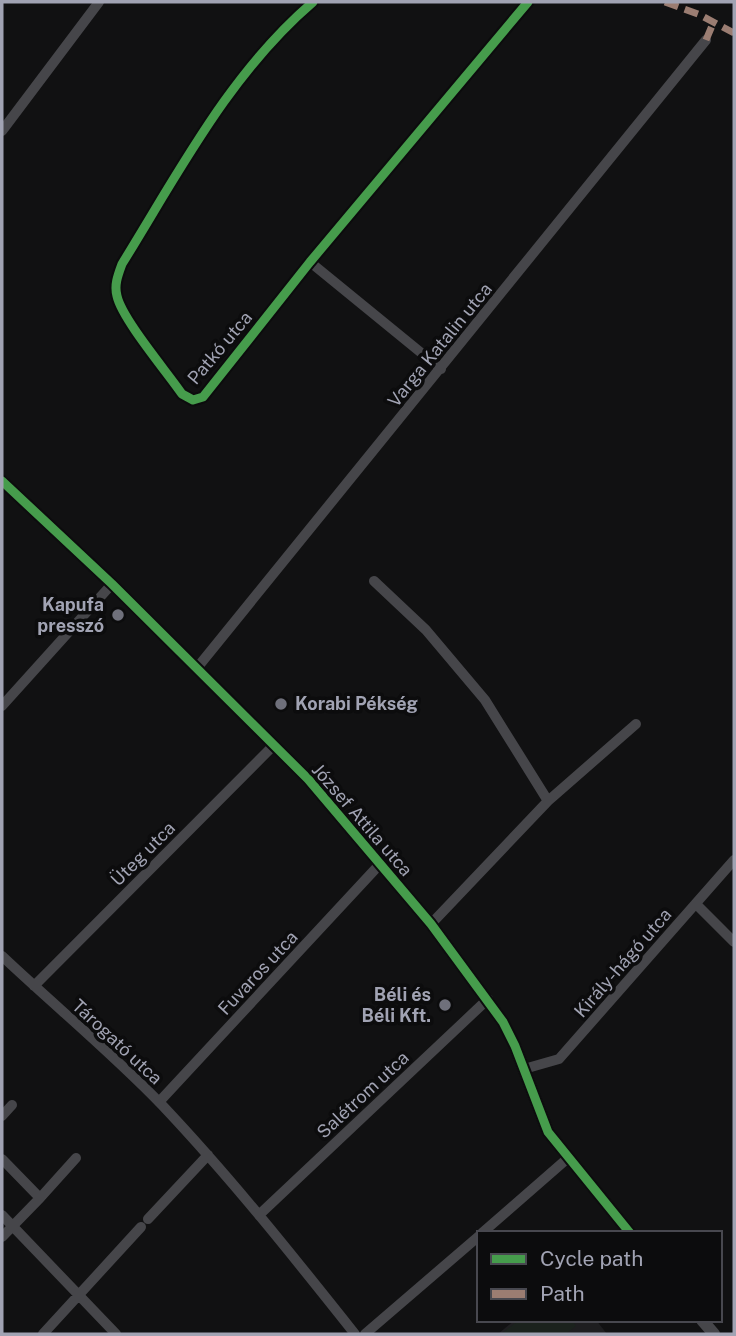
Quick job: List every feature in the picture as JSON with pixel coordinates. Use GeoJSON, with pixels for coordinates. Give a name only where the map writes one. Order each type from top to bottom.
{"type":"FeatureCollection","features":[{"type":"Feature","properties":{"kind":"street"},"geometry":{"type":"LineString","coordinates":[[2,131],[99,2]]}},
{"type":"Feature","properties":{"kind":"street","name":"Patkó utca"},"geometry":{"type":"LineString","coordinates":[[313,2],[289,23],[248,68],[208,124],[122,264],[116,279],[116,296],[123,312],[183,394],[193,400],[203,397],[310,262],[528,2]]}},
{"type":"Feature","properties":{"kind":"street","name":"Varga Katalin utca"},"geometry":{"type":"LineString","coordinates":[[197,668],[706,40]]}},
{"type":"Feature","properties":{"kind":"street"},"geometry":{"type":"LineString","coordinates":[[310,262],[441,369]]}},
{"type":"Feature","properties":{"kind":"street","name":"József Attila utca"},"geometry":{"type":"LineString","coordinates":[[2,481],[112,584],[308,779],[431,924],[503,1022],[548,1132],[628,1231]]}},
{"type":"Feature","properties":{"kind":"street"},"geometry":{"type":"LineString","coordinates":[[374,581],[426,630],[485,700],[548,802]]}},
{"type":"Feature","properties":{"kind":"street"},"geometry":{"type":"LineString","coordinates":[[2,706],[112,584]]}},
{"type":"Feature","properties":{"kind":"street"},"geometry":{"type":"LineString","coordinates":[[431,924],[548,802],[636,724]]}},
{"type":"Feature","properties":{"kind":"street","name":"Üteg utca"},"geometry":{"type":"LineString","coordinates":[[34,986],[274,745]]}},
{"type":"Feature","properties":{"kind":"street","name":"Király-hágó utca"},"geometry":{"type":"LineString","coordinates":[[524,1069],[559,1059],[734,860]]}},
{"type":"Feature","properties":{"kind":"street","name":"Fuvaros utca"},"geometry":{"type":"LineString","coordinates":[[159,1102],[380,864]]}},
{"type":"Feature","properties":{"kind":"street"},"geometry":{"type":"LineString","coordinates":[[696,904],[734,942]]}},
{"type":"Feature","properties":{"kind":"street","name":"Tárogató utca"},"geometry":{"type":"LineString","coordinates":[[2,956],[159,1102],[208,1154],[260,1214],[355,1334]]}},
{"type":"Feature","properties":{"kind":"street","name":"Salétrom utca"},"geometry":{"type":"LineString","coordinates":[[260,1214],[488,999]]}},
{"type":"Feature","properties":{"kind":"street"},"geometry":{"type":"LineString","coordinates":[[2,1116],[12,1105]]}},
{"type":"Feature","properties":{"kind":"street"},"geometry":{"type":"LineString","coordinates":[[43,1334],[208,1154]]}},
{"type":"Feature","properties":{"kind":"street"},"geometry":{"type":"LineString","coordinates":[[2,1158],[40,1198]]}},
{"type":"Feature","properties":{"kind":"street"},"geometry":{"type":"LineString","coordinates":[[2,1237],[76,1158]]}},
{"type":"Feature","properties":{"kind":"street"},"geometry":{"type":"LineString","coordinates":[[484,1231],[568,1158]]}},
{"type":"Feature","properties":{"kind":"street"},"geometry":{"type":"LineString","coordinates":[[2,1215],[116,1334]]}},
{"type":"Feature","properties":{"kind":"street"},"geometry":{"type":"LineString","coordinates":[[365,1334],[477,1237]]}},
{"type":"Feature","properties":{"kind":"shaded area"},"geometry":{"type":"Polygon","coordinates":[[[513,1322],[598,1322],[607,1334],[498,1334],[513,1322]]]}},
{"type":"Feature","properties":{"kind":"shaded area"},"geometry":{"type":"Polygon","coordinates":[[[516,1322],[573,1322],[576,1326],[566,1334],[501,1334],[516,1322]]]}},
{"type":"Feature","properties":{"kind":"marked path"},"geometry":{"type":"LineString","coordinates":[[665,2],[698,14],[734,33]]}},
{"type":"Feature","properties":{"kind":"marked path"},"geometry":{"type":"LineString","coordinates":[[706,40],[714,21]]}},
{"type":"Feature","properties":{"kind":"cycle path"},"geometry":{"type":"LineString","coordinates":[[313,2],[283,30],[231,92],[186,159],[122,264],[118,276],[117,296],[127,318],[182,394],[193,400],[203,397],[310,262],[528,2]]}},
{"type":"Feature","properties":{"kind":"cycle path"},"geometry":{"type":"LineString","coordinates":[[2,481],[112,584],[308,779],[431,924],[503,1022],[548,1132],[628,1231]]}},
{"type":"Feature","properties":{"kind":"place","name":"Kapufa presszó"},"geometry":{"type":"Point","coordinates":[118,615]}},
{"type":"Feature","properties":{"kind":"place","name":"Korabi Pékség"},"geometry":{"type":"Point","coordinates":[281,704]}},
{"type":"Feature","properties":{"kind":"place","name":"Béli és Béli Kft."},"geometry":{"type":"Point","coordinates":[445,1005]}}]}
